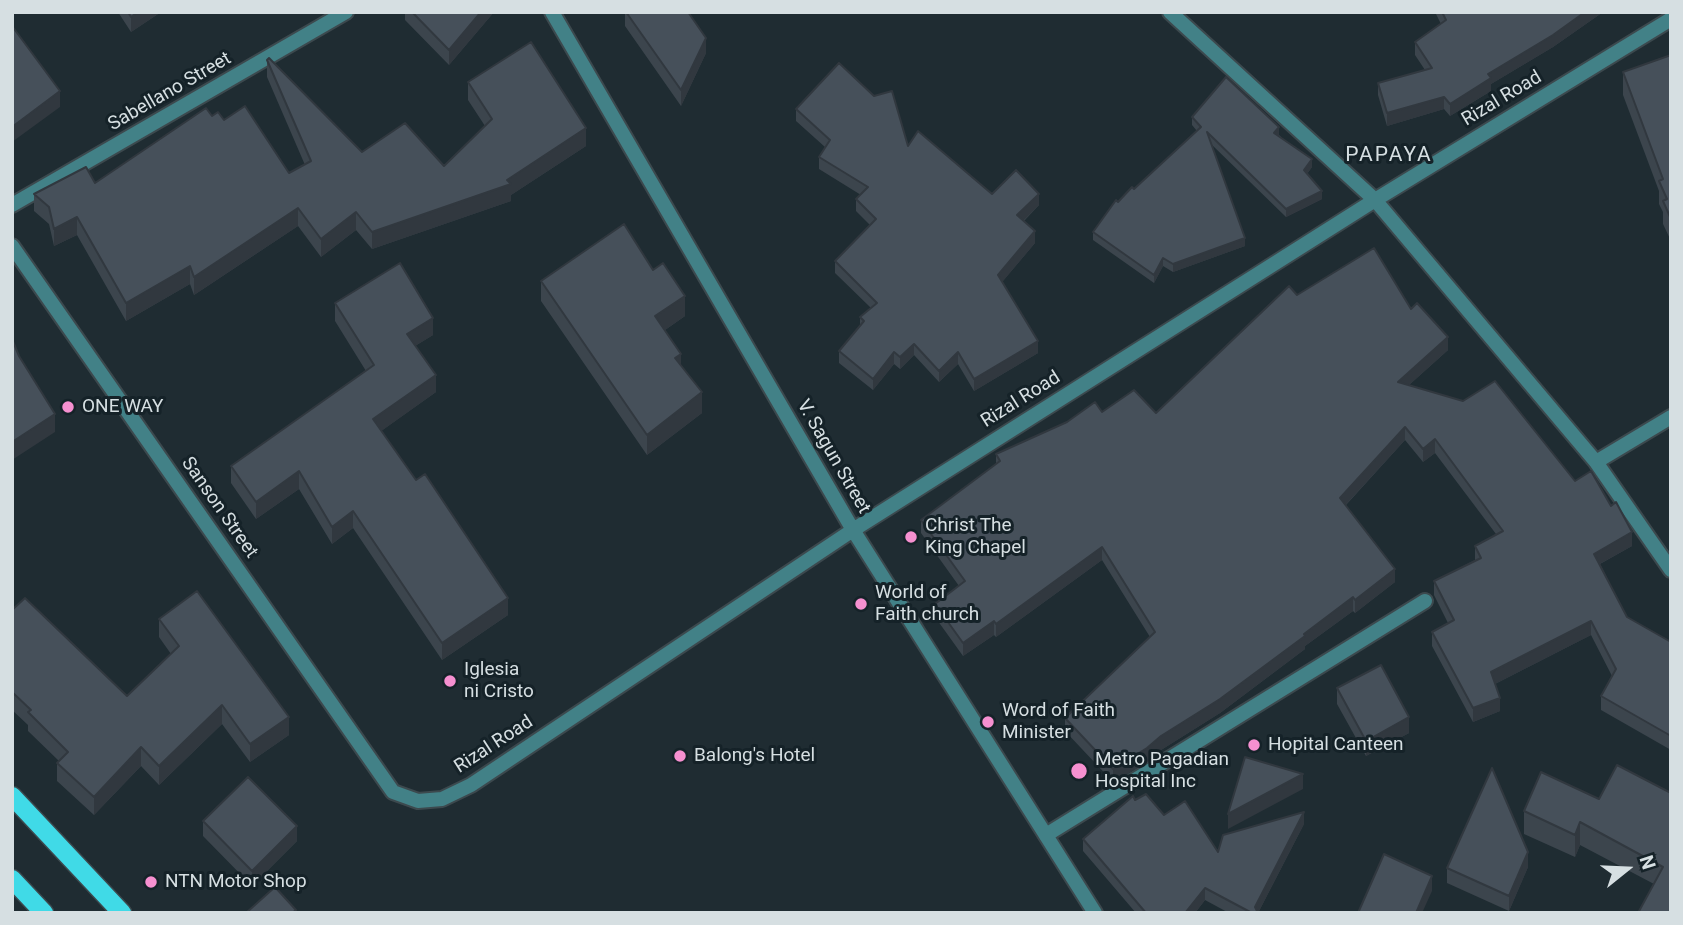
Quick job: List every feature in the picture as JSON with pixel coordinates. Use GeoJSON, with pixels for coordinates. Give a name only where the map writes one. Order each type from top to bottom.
{"type":"FeatureCollection","features":[{"type":"Feature","properties":{"kind":"main road"},"geometry":{"type":"LineString","coordinates":[[12,796],[122,913]]}},
{"type":"Feature","properties":{"kind":"main road"},"geometry":{"type":"LineString","coordinates":[[12,880],[44,913]]}},
{"type":"Feature","properties":{"kind":"street","name":"Sabellano Street"},"geometry":{"type":"LineString","coordinates":[[12,205],[346,12]]}},
{"type":"Feature","properties":{"kind":"street","name":"V. Sagun Street"},"geometry":{"type":"LineString","coordinates":[[552,12],[853,530],[1096,913]]}},
{"type":"Feature","properties":{"kind":"street"},"geometry":{"type":"LineString","coordinates":[[1170,12],[1375,200],[1596,462],[1671,570]]}},
{"type":"Feature","properties":{"kind":"street","name":"Rizal Road"},"geometry":{"type":"LineString","coordinates":[[393,792],[418,801],[442,799],[471,785],[853,530],[1375,200],[1671,19]]}},
{"type":"Feature","properties":{"kind":"street","name":"Sanson Street"},"geometry":{"type":"LineString","coordinates":[[12,246],[393,792]]}},
{"type":"Feature","properties":{"kind":"street"},"geometry":{"type":"LineString","coordinates":[[1596,462],[1671,417]]}},
{"type":"Feature","properties":{"kind":"street"},"geometry":{"type":"LineString","coordinates":[[1046,835],[1425,601]]}},
{"type":"Feature","properties":{"kind":"building"},"geometry":{"type":"Polygon","coordinates":[[[412,12],[481,12],[449,50],[412,12]]]}},
{"type":"Feature","properties":{"kind":"building"},"geometry":{"type":"Polygon","coordinates":[[[626,12],[688,12],[706,38],[681,90],[626,12]]]}},
{"type":"Feature","properties":{"kind":"building"},"geometry":{"type":"Polygon","coordinates":[[[1442,12],[1585,12],[1553,35],[1488,74],[1491,78],[1450,104],[1444,97],[1387,113],[1378,83],[1432,68],[1415,42],[1446,20],[1442,12]]]}},
{"type":"Feature","properties":{"kind":"building"},"geometry":{"type":"Polygon","coordinates":[[[12,26],[60,91],[12,127],[12,26]]]}},
{"type":"Feature","properties":{"kind":"building"},"geometry":{"type":"Polygon","coordinates":[[[531,42],[586,128],[507,180],[511,184],[372,232],[356,212],[321,239],[298,208],[194,277],[190,266],[126,303],[77,217],[54,229],[49,207],[34,194],[86,167],[95,183],[206,108],[212,116],[218,112],[224,120],[245,106],[289,173],[311,161],[267,60],[269,58],[362,152],[405,123],[444,166],[492,119],[468,82],[531,42]]]}},
{"type":"Feature","properties":{"kind":"building"},"geometry":{"type":"Polygon","coordinates":[[[1671,55],[1671,219],[1663,201],[1667,199],[1659,181],[1663,179],[1623,72],[1671,55]]]}},
{"type":"Feature","properties":{"kind":"building"},"geometry":{"type":"Polygon","coordinates":[[[839,63],[874,96],[892,91],[908,146],[918,131],[992,194],[1016,170],[1039,194],[1017,215],[1035,231],[998,275],[1038,341],[974,379],[958,352],[939,371],[914,344],[900,357],[894,352],[873,379],[839,351],[864,321],[860,317],[877,303],[835,261],[876,219],[856,199],[868,187],[819,157],[830,140],[796,109],[839,63]]]}},
{"type":"Feature","properties":{"kind":"building"},"geometry":{"type":"Polygon","coordinates":[[[1226,77],[1279,127],[1274,133],[1312,159],[1304,170],[1322,191],[1286,209],[1207,132],[1245,238],[1173,264],[1163,258],[1154,275],[1093,232],[1116,200],[1118,202],[1132,187],[1134,189],[1201,127],[1192,117],[1226,77]]]}},
{"type":"Feature","properties":{"kind":"building"},"geometry":{"type":"Polygon","coordinates":[[[624,224],[653,270],[663,263],[685,296],[655,316],[681,354],[675,358],[702,392],[647,435],[541,281],[624,224]]]}},
{"type":"Feature","properties":{"kind":"building"},"geometry":{"type":"Polygon","coordinates":[[[1374,248],[1411,309],[1417,303],[1448,337],[1398,382],[1463,401],[1495,381],[1575,481],[1591,471],[1611,506],[1616,502],[1632,532],[1594,554],[1627,617],[1671,642],[1671,736],[1601,696],[1616,669],[1591,621],[1491,672],[1500,698],[1473,708],[1432,632],[1454,620],[1434,581],[1481,558],[1475,546],[1503,531],[1435,439],[1423,449],[1405,427],[1340,498],[1395,569],[1355,600],[1353,597],[1220,699],[1113,769],[1065,718],[1155,632],[1102,547],[996,624],[994,621],[963,643],[935,604],[965,581],[921,520],[1000,461],[996,454],[1067,422],[1095,402],[1102,412],[1134,390],[1156,413],[1289,286],[1297,295],[1374,248]]]}},
{"type":"Feature","properties":{"kind":"building"},"geometry":{"type":"Polygon","coordinates":[[[400,263],[433,318],[407,334],[436,375],[373,419],[416,480],[425,474],[508,598],[442,643],[353,511],[332,527],[299,471],[256,502],[231,466],[374,365],[335,303],[400,263]]]}},
{"type":"Feature","properties":{"kind":"building"},"geometry":{"type":"Polygon","coordinates":[[[12,339],[19,356],[55,414],[12,442],[12,339]]]}},
{"type":"Feature","properties":{"kind":"building"},"geometry":{"type":"Polygon","coordinates":[[[197,591],[289,717],[250,744],[222,705],[159,766],[141,747],[94,797],[57,763],[68,752],[12,692],[12,610],[25,598],[127,696],[179,646],[159,619],[197,591]]]}},
{"type":"Feature","properties":{"kind":"building"},"geometry":{"type":"Polygon","coordinates":[[[1381,665],[1409,717],[1366,741],[1337,688],[1381,665]]]}},
{"type":"Feature","properties":{"kind":"building"},"geometry":{"type":"Polygon","coordinates":[[[1245,757],[1303,774],[1228,814],[1245,757]]]}},
{"type":"Feature","properties":{"kind":"building"},"geometry":{"type":"Polygon","coordinates":[[[1617,765],[1671,793],[1671,913],[1638,913],[1663,867],[1580,822],[1575,835],[1524,811],[1541,772],[1599,799],[1617,765]]]}},
{"type":"Feature","properties":{"kind":"building"},"geometry":{"type":"Polygon","coordinates":[[[1492,768],[1528,852],[1509,896],[1447,868],[1492,768]]]}},
{"type":"Feature","properties":{"kind":"building"},"geometry":{"type":"Polygon","coordinates":[[[248,777],[297,826],[252,871],[203,821],[248,777]]]}},
{"type":"Feature","properties":{"kind":"building"},"geometry":{"type":"Polygon","coordinates":[[[1146,794],[1164,815],[1185,801],[1218,852],[1223,835],[1304,812],[1255,907],[1258,913],[1252,913],[1205,888],[1185,913],[1146,913],[1083,839],[1133,796],[1135,800],[1146,794]]]}},
{"type":"Feature","properties":{"kind":"building"},"geometry":{"type":"Polygon","coordinates":[[[1384,854],[1432,876],[1416,913],[1358,913],[1384,854]]]}},
{"type":"Feature","properties":{"kind":"building"},"geometry":{"type":"Polygon","coordinates":[[[275,887],[296,910],[292,913],[246,913],[275,887]]]}},
{"type":"Feature","properties":{"kind":"place","name":"ONE WAY"},"geometry":{"type":"Point","coordinates":[68,407]}},
{"type":"Feature","properties":{"kind":"place","name":"Christ The King Chapel"},"geometry":{"type":"Point","coordinates":[911,537]}},
{"type":"Feature","properties":{"kind":"place","name":"World of Faith church"},"geometry":{"type":"Point","coordinates":[861,604]}},
{"type":"Feature","properties":{"kind":"place","name":"Iglesia ni Cristo"},"geometry":{"type":"Point","coordinates":[450,681]}},
{"type":"Feature","properties":{"kind":"place","name":"Word of Faith Minister"},"geometry":{"type":"Point","coordinates":[988,722]}},
{"type":"Feature","properties":{"kind":"place","name":"Hopital Canteen"},"geometry":{"type":"Point","coordinates":[1254,745]}},
{"type":"Feature","properties":{"kind":"place","name":"Balong's Hotel"},"geometry":{"type":"Point","coordinates":[680,756]}},
{"type":"Feature","properties":{"kind":"place","name":"Metro Pagadian Hospital Inc"},"geometry":{"type":"Point","coordinates":[1079,771]}},
{"type":"Feature","properties":{"kind":"place","name":"NTN Motor Shop"},"geometry":{"type":"Point","coordinates":[151,882]}},
{"type":"Feature","properties":{"kind":"district","name":"PAPAYA"},"geometry":{"type":"Point","coordinates":[1389,156]}}]}
